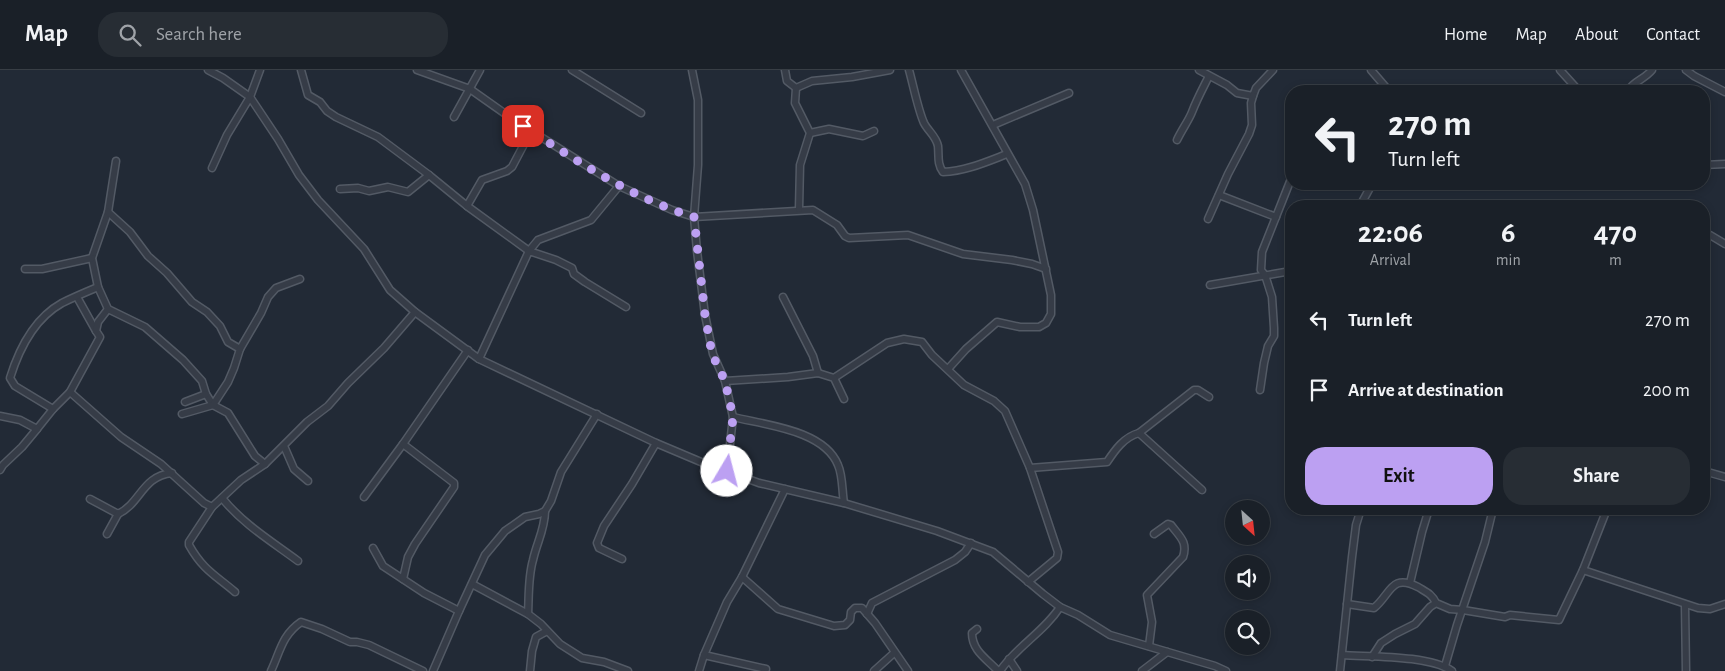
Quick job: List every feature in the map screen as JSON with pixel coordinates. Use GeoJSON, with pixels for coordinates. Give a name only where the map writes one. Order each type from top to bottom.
{"type":"FeatureCollection","features":[{"type":"Feature","properties":{"kind":"street"},"geometry":{"type":"LineString","coordinates":[[208,70],[250,97],[309,188],[364,249],[390,290],[415,312],[479,359],[656,443],[727,471],[759,483],[844,503],[937,531],[993,552],[1060,607],[1078,615],[1110,635],[1215,666],[1226,671]]}},
{"type":"Feature","properties":{"kind":"street"},"geometry":{"type":"LineString","coordinates":[[212,168],[227,135],[250,97],[260,70]]}},
{"type":"Feature","properties":{"kind":"street"},"geometry":{"type":"LineString","coordinates":[[301,70],[308,95],[320,102],[327,111],[378,137],[528,251],[556,260],[572,268],[574,274],[599,292],[626,307]]}},
{"type":"Feature","properties":{"kind":"street"},"geometry":{"type":"LineString","coordinates":[[416,70],[470,89],[531,131],[620,186],[672,210],[694,217],[799,210],[817,211],[837,224],[848,238],[908,235],[962,254],[1012,260],[1046,269]]}},
{"type":"Feature","properties":{"kind":"street"},"geometry":{"type":"LineString","coordinates":[[454,117],[480,70]]}},
{"type":"Feature","properties":{"kind":"street"},"geometry":{"type":"LineString","coordinates":[[572,70],[642,113]]}},
{"type":"Feature","properties":{"kind":"street"},"geometry":{"type":"LineString","coordinates":[[692,70],[698,100],[698,165],[694,217],[712,354],[725,381],[733,417],[727,471]]}},
{"type":"Feature","properties":{"kind":"street"},"geometry":{"type":"LineString","coordinates":[[785,70],[787,81],[796,88]]}},
{"type":"Feature","properties":{"kind":"street"},"geometry":{"type":"LineString","coordinates":[[796,88],[812,81],[852,77],[890,70]]}},
{"type":"Feature","properties":{"kind":"street"},"geometry":{"type":"LineString","coordinates":[[909,70],[924,124],[935,138],[938,146],[940,169],[943,172],[954,172],[974,167],[1007,154]]}},
{"type":"Feature","properties":{"kind":"street"},"geometry":{"type":"LineString","coordinates":[[948,369],[966,349],[997,322],[1020,327],[1038,327],[1046,323],[1051,314],[1051,296],[1046,269],[1025,184],[961,70]]}},
{"type":"Feature","properties":{"kind":"street"},"geometry":{"type":"LineString","coordinates":[[1199,70],[1227,85],[1237,93],[1253,96]]}},
{"type":"Feature","properties":{"kind":"street"},"geometry":{"type":"LineString","coordinates":[[1208,218],[1249,134],[1252,125],[1251,104],[1256,88],[1273,70]]}},
{"type":"Feature","properties":{"kind":"street"},"geometry":{"type":"LineString","coordinates":[[1371,70],[1384,85]]}},
{"type":"Feature","properties":{"kind":"street"},"geometry":{"type":"LineString","coordinates":[[1560,70],[1574,85]]}},
{"type":"Feature","properties":{"kind":"street"},"geometry":{"type":"LineString","coordinates":[[1631,85],[1645,78],[1652,70]]}},
{"type":"Feature","properties":{"kind":"street"},"geometry":{"type":"LineString","coordinates":[[1686,70],[1725,92]]}},
{"type":"Feature","properties":{"kind":"street"},"geometry":{"type":"LineString","coordinates":[[1177,140],[1208,76]]}},
{"type":"Feature","properties":{"kind":"street"},"geometry":{"type":"LineString","coordinates":[[796,88],[795,103],[810,133],[800,165],[799,210]]}},
{"type":"Feature","properties":{"kind":"street"},"geometry":{"type":"LineString","coordinates":[[993,126],[1069,93]]}},
{"type":"Feature","properties":{"kind":"street"},"geometry":{"type":"LineString","coordinates":[[810,133],[829,129],[863,136],[874,131]]}},
{"type":"Feature","properties":{"kind":"street"},"geometry":{"type":"LineString","coordinates":[[467,206],[482,180],[507,172],[512,167],[531,131]]}},
{"type":"Feature","properties":{"kind":"street"},"geometry":{"type":"LineString","coordinates":[[116,161],[108,212],[92,258],[98,287],[108,309],[145,327],[183,360],[202,381],[206,394],[213,405],[228,413],[255,456],[265,464]]}},
{"type":"Feature","properties":{"kind":"street"},"geometry":{"type":"LineString","coordinates":[[1710,165],[1725,164]]}},
{"type":"Feature","properties":{"kind":"street"},"geometry":{"type":"LineString","coordinates":[[340,189],[358,188],[369,191],[388,187],[408,192],[429,175]]}},
{"type":"Feature","properties":{"kind":"street"},"geometry":{"type":"LineString","coordinates":[[479,359],[528,251],[538,240],[591,220],[620,186]]}},
{"type":"Feature","properties":{"kind":"street"},"geometry":{"type":"LineString","coordinates":[[1260,390],[1268,346],[1274,336],[1272,297],[1265,275],[1261,270],[1262,252],[1287,190]]}},
{"type":"Feature","properties":{"kind":"street"},"geometry":{"type":"LineString","coordinates":[[1219,195],[1276,217]]}},
{"type":"Feature","properties":{"kind":"street"},"geometry":{"type":"LineString","coordinates":[[108,212],[130,232],[148,256],[192,302],[207,312],[220,326],[228,342],[240,349]]}},
{"type":"Feature","properties":{"kind":"street"},"geometry":{"type":"LineString","coordinates":[[1710,235],[1725,244]]}},
{"type":"Feature","properties":{"kind":"street"},"geometry":{"type":"LineString","coordinates":[[25,269],[42,269],[92,258]]}},
{"type":"Feature","properties":{"kind":"street"},"geometry":{"type":"LineString","coordinates":[[1210,285],[1285,272]]}},
{"type":"Feature","properties":{"kind":"street"},"geometry":{"type":"LineString","coordinates":[[182,414],[213,405],[234,368],[240,349],[268,297],[276,288],[300,279]]}},
{"type":"Feature","properties":{"kind":"street"},"geometry":{"type":"LineString","coordinates":[[53,409],[15,386],[10,378],[15,360],[30,334],[43,317],[61,304],[98,287]]}},
{"type":"Feature","properties":{"kind":"street"},"geometry":{"type":"LineString","coordinates":[[0,470],[70,392],[100,337],[77,297]]}},
{"type":"Feature","properties":{"kind":"street"},"geometry":{"type":"LineString","coordinates":[[783,298],[813,356],[818,373]]}},
{"type":"Feature","properties":{"kind":"street"},"geometry":{"type":"LineString","coordinates":[[96,331],[98,322],[108,309]]}},
{"type":"Feature","properties":{"kind":"street"},"geometry":{"type":"LineString","coordinates":[[235,592],[208,571],[189,545],[212,507],[241,480],[265,464],[307,422],[328,406],[348,383],[384,348],[415,312]]}},
{"type":"Feature","properties":{"kind":"street"},"geometry":{"type":"LineString","coordinates":[[834,378],[887,343],[904,339],[922,342],[932,355],[964,385],[994,401],[1005,411],[1030,468],[1058,552],[1057,558],[1028,582]]}},
{"type":"Feature","properties":{"kind":"street"},"geometry":{"type":"LineString","coordinates":[[364,497],[404,444],[468,350]]}},
{"type":"Feature","properties":{"kind":"street"},"geometry":{"type":"LineString","coordinates":[[725,381],[818,373],[834,378],[844,399]]}},
{"type":"Feature","properties":{"kind":"street"},"geometry":{"type":"LineString","coordinates":[[1030,468],[1107,462],[1118,447],[1194,390],[1198,390],[1209,397]]}},
{"type":"Feature","properties":{"kind":"street"},"geometry":{"type":"LineString","coordinates":[[70,392],[120,437],[172,473],[204,503],[212,507]]}},
{"type":"Feature","properties":{"kind":"street"},"geometry":{"type":"LineString","coordinates":[[185,402],[206,394]]}},
{"type":"Feature","properties":{"kind":"street"},"geometry":{"type":"LineString","coordinates":[[528,614],[530,576],[533,559],[545,523],[545,511],[551,501],[560,472],[597,414]]}},
{"type":"Feature","properties":{"kind":"street"},"geometry":{"type":"LineString","coordinates":[[0,416],[20,420],[37,429]]}},
{"type":"Feature","properties":{"kind":"street"},"geometry":{"type":"LineString","coordinates":[[733,417],[780,427],[817,440],[824,446],[838,465],[844,503]]}},
{"type":"Feature","properties":{"kind":"street"},"geometry":{"type":"LineString","coordinates":[[1139,433],[1202,490]]}},
{"type":"Feature","properties":{"kind":"street"},"geometry":{"type":"LineString","coordinates":[[622,560],[599,548],[597,544],[604,526],[656,443]]}},
{"type":"Feature","properties":{"kind":"street"},"geometry":{"type":"LineString","coordinates":[[402,578],[408,557],[415,544],[454,487],[454,483],[404,444]]}},
{"type":"Feature","properties":{"kind":"street"},"geometry":{"type":"LineString","coordinates":[[284,446],[294,469],[308,481]]}},
{"type":"Feature","properties":{"kind":"street"},"geometry":{"type":"LineString","coordinates":[[107,534],[118,514],[130,507],[142,489],[162,474],[172,473]]}},
{"type":"Feature","properties":{"kind":"street"},"geometry":{"type":"LineString","coordinates":[[1710,473],[1725,477]]}},
{"type":"Feature","properties":{"kind":"street"},"geometry":{"type":"LineString","coordinates":[[699,671],[727,602],[742,577],[785,489]]}},
{"type":"Feature","properties":{"kind":"street"},"geometry":{"type":"LineString","coordinates":[[222,498],[248,524],[298,561]]}},
{"type":"Feature","properties":{"kind":"street"},"geometry":{"type":"LineString","coordinates":[[90,500],[118,514]]}},
{"type":"Feature","properties":{"kind":"street"},"geometry":{"type":"LineString","coordinates":[[433,671],[458,610],[485,555],[505,531],[525,517],[545,511]]}},
{"type":"Feature","properties":{"kind":"street"},"geometry":{"type":"LineString","coordinates":[[1340,671],[1356,525],[1359,515]]}},
{"type":"Feature","properties":{"kind":"street"},"geometry":{"type":"LineString","coordinates":[[1410,583],[1428,515]]}},
{"type":"Feature","properties":{"kind":"street"},"geometry":{"type":"LineString","coordinates":[[1445,666],[1485,542],[1492,515]]}},
{"type":"Feature","properties":{"kind":"street"},"geometry":{"type":"LineString","coordinates":[[1347,604],[1374,608],[1394,585],[1402,582],[1410,583],[1433,596],[1436,603],[1450,609],[1505,617],[1517,615],[1559,620],[1583,570],[1605,515]]}},
{"type":"Feature","properties":{"kind":"street"},"geometry":{"type":"LineString","coordinates":[[1149,646],[1152,622],[1147,595],[1183,557],[1186,548],[1172,525],[1168,524],[1154,534]]}},
{"type":"Feature","properties":{"kind":"street"},"geometry":{"type":"LineString","coordinates":[[867,614],[872,603],[955,560],[965,552],[971,543]]}},
{"type":"Feature","properties":{"kind":"street"},"geometry":{"type":"LineString","coordinates":[[373,548],[383,566],[424,593],[458,610]]}},
{"type":"Feature","properties":{"kind":"street"},"geometry":{"type":"LineString","coordinates":[[1583,570],[1685,605],[1710,609],[1725,604]]}},
{"type":"Feature","properties":{"kind":"street"},"geometry":{"type":"LineString","coordinates":[[742,577],[778,609],[834,626],[845,625],[850,620],[851,612],[855,608],[862,608],[908,671]]}},
{"type":"Feature","properties":{"kind":"street"},"geometry":{"type":"LineString","coordinates":[[472,584],[528,614],[541,624],[560,644],[582,658],[604,662],[628,671]]}},
{"type":"Feature","properties":{"kind":"street"},"geometry":{"type":"LineString","coordinates":[[1372,657],[1381,643],[1415,624],[1436,603]]}},
{"type":"Feature","properties":{"kind":"street"},"geometry":{"type":"LineString","coordinates":[[1685,605],[1686,671]]}},
{"type":"Feature","properties":{"kind":"street"},"geometry":{"type":"LineString","coordinates":[[977,630],[972,633],[972,641],[975,647],[999,671],[1009,659],[1044,628],[1060,607]]}},
{"type":"Feature","properties":{"kind":"street"},"geometry":{"type":"LineString","coordinates":[[271,671],[284,638],[301,622],[350,642],[368,645],[423,671]]}},
{"type":"Feature","properties":{"kind":"street"},"geometry":{"type":"LineString","coordinates":[[530,671],[532,651],[536,637],[546,631]]}},
{"type":"Feature","properties":{"kind":"street"},"geometry":{"type":"LineString","coordinates":[[1145,670],[1167,652]]}},
{"type":"Feature","properties":{"kind":"street"},"geometry":{"type":"LineString","coordinates":[[874,671],[894,653]]}},
{"type":"Feature","properties":{"kind":"street"},"geometry":{"type":"LineString","coordinates":[[704,655],[766,669]]}},
{"type":"Feature","properties":{"kind":"street"},"geometry":{"type":"LineString","coordinates":[[1342,655],[1413,660],[1445,666],[1452,671]]}},
{"type":"Feature","properties":{"kind":"street"},"geometry":{"type":"LineString","coordinates":[[1009,659],[1017,671]]}},
{"type":"Feature","properties":{"kind":"route"},"geometry":{"type":"LineString","coordinates":[[523,126],[620,186],[672,210],[694,217],[705,315],[712,354],[725,381],[733,417],[727,471]]}}]}
